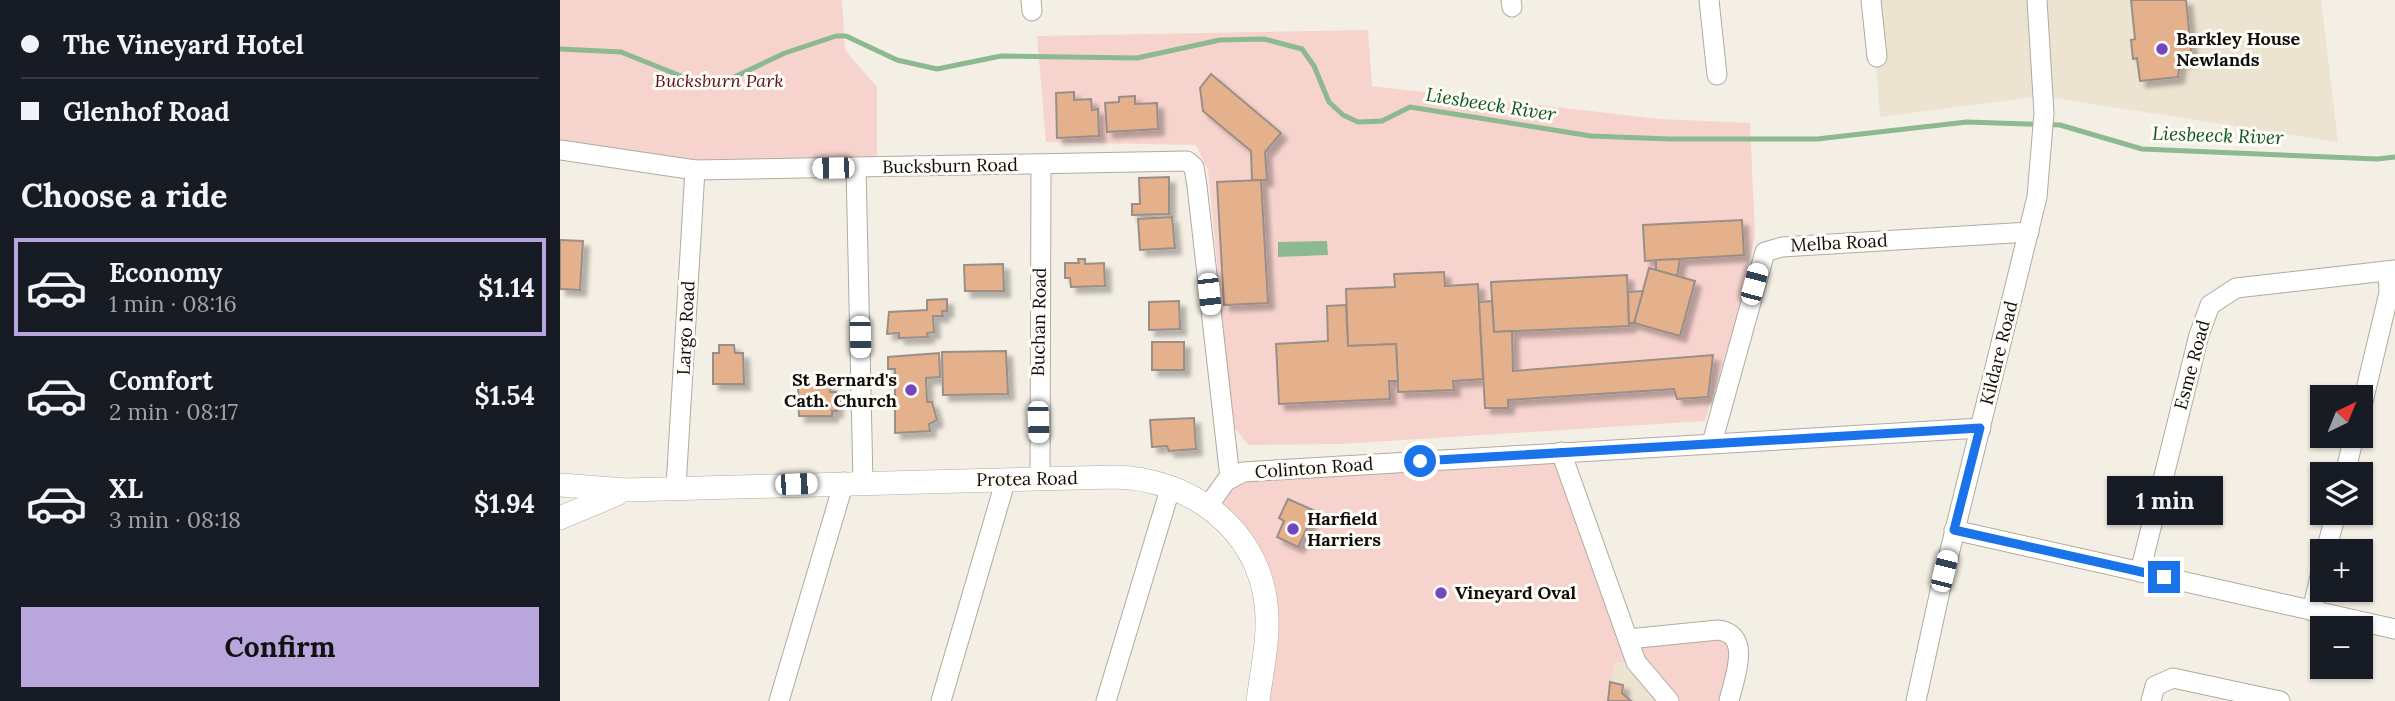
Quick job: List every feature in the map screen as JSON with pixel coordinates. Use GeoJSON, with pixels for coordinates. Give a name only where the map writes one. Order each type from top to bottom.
{"type":"FeatureCollection","features":[{"type":"Feature","properties":{"kind":"main road","name":"Protea Road"},"geometry":{"type":"LineString","coordinates":[[560,485],[626,490],[1126,477],[1171,486],[1208,506],[1227,523],[1246,548],[1262,588],[1267,630],[1258,701]]}},
{"type":"Feature","properties":{"kind":"main road","name":"Protea Road"},"geometry":{"type":"LineString","coordinates":[[560,518],[626,490]]}},
{"type":"Feature","properties":{"kind":"street"},"geometry":{"type":"LineString","coordinates":[[1709,0],[1717,75]]}},
{"type":"Feature","properties":{"kind":"street"},"geometry":{"type":"LineString","coordinates":[[1871,0],[1877,57]]}},
{"type":"Feature","properties":{"kind":"street","name":"Kildare Road"},"geometry":{"type":"LineString","coordinates":[[1916,701],[1954,530],[2029,232],[2044,144],[2036,0]]}},
{"type":"Feature","properties":{"kind":"street","name":"Bucksburn Road"},"geometry":{"type":"LineString","coordinates":[[560,150],[695,170],[1041,165],[1177,159],[1194,167],[1230,478]]}},
{"type":"Feature","properties":{"kind":"street","name":"Buchan Road"},"geometry":{"type":"LineString","coordinates":[[1040,479],[1041,165]]}},
{"type":"Feature","properties":{"kind":"street"},"geometry":{"type":"LineString","coordinates":[[779,701],[854,482],[856,167]]}},
{"type":"Feature","properties":{"kind":"street","name":"Largo Road"},"geometry":{"type":"LineString","coordinates":[[676,487],[695,170]]}},
{"type":"Feature","properties":{"kind":"street","name":"Melba Road"},"geometry":{"type":"LineString","coordinates":[[1712,443],[1765,252],[1782,247],[2029,232]]}},
{"type":"Feature","properties":{"kind":"street"},"geometry":{"type":"LineString","coordinates":[[2367,385],[2392,271]]}},
{"type":"Feature","properties":{"kind":"street","name":"Esme Road"},"geometry":{"type":"LineString","coordinates":[[2140,572],[2199,335],[2210,305],[2236,288],[2392,271]]}},
{"type":"Feature","properties":{"kind":"street","name":"Colinton Road"},"geometry":{"type":"LineString","coordinates":[[1208,506],[1230,478],[1247,472],[1980,428]]}},
{"type":"Feature","properties":{"kind":"street"},"geometry":{"type":"LineString","coordinates":[[1561,452],[1636,662],[1669,701]]}},
{"type":"Feature","properties":{"kind":"street"},"geometry":{"type":"LineString","coordinates":[[941,701],[1006,479]]}},
{"type":"Feature","properties":{"kind":"street"},"geometry":{"type":"LineString","coordinates":[[1107,701],[1171,486]]}},
{"type":"Feature","properties":{"kind":"street"},"geometry":{"type":"LineString","coordinates":[[1954,530],[2395,629]]}},
{"type":"Feature","properties":{"kind":"street"},"geometry":{"type":"LineString","coordinates":[[2312,611],[2314,602]]}},
{"type":"Feature","properties":{"kind":"street"},"geometry":{"type":"LineString","coordinates":[[1628,639],[1718,630],[1728,632],[1736,640],[1739,650],[1729,701]]}},
{"type":"Feature","properties":{"kind":"street"},"geometry":{"type":"LineString","coordinates":[[2151,701],[2155,686],[2174,678],[2280,701]]}},
{"type":"Feature","properties":{"kind":"shaded area"},"geometry":{"type":"Polygon","coordinates":[[[1871,0],[2321,0],[2338,142],[2041,96],[1880,117],[1871,0]]]}},
{"type":"Feature","properties":{"kind":"shaded area"},"geometry":{"type":"Polygon","coordinates":[[[1327,241],[1328,255],[1278,257],[1278,242],[1327,241]]]}},
{"type":"Feature","properties":{"kind":"shaded area"},"geometry":{"type":"Polygon","coordinates":[[[1615,662],[1636,662],[1669,701],[1608,701],[1615,662]]]}},
{"type":"Feature","properties":{"kind":"green space","name":"Bucksburn Park"},"geometry":{"type":"Polygon","coordinates":[[[560,0],[842,0],[845,50],[877,87],[877,157],[701,162],[560,141],[560,0]]]}},
{"type":"Feature","properties":{"kind":"green space"},"geometry":{"type":"Polygon","coordinates":[[[1368,30],[1372,86],[1660,119],[1750,123],[1755,235],[1737,318],[1705,421],[1341,444],[1248,445],[1235,428],[1208,170],[1196,145],[1046,142],[1037,36],[1368,30]]]}},
{"type":"Feature","properties":{"kind":"green space"},"geometry":{"type":"Polygon","coordinates":[[[1561,452],[1628,639],[1733,636],[1729,701],[1669,701],[1635,662],[1615,662],[1608,701],[1258,701],[1266,602],[1215,511],[1226,481],[1561,452]]]}},
{"type":"Feature","properties":{"kind":"building","name":"Barkley House Newlands"},"geometry":{"type":"Polygon","coordinates":[[[2131,0],[2186,0],[2192,60],[2180,62],[2178,77],[2140,81],[2137,58],[2133,59],[2131,40],[2135,39],[2131,0]]]}},
{"type":"Feature","properties":{"kind":"building"},"geometry":{"type":"Polygon","coordinates":[[[1211,74],[1281,133],[1265,152],[1267,180],[1252,180],[1251,151],[1203,111],[1200,88],[1211,74]]]}},
{"type":"Feature","properties":{"kind":"building"},"geometry":{"type":"Polygon","coordinates":[[[1074,92],[1074,100],[1091,99],[1092,110],[1098,109],[1099,136],[1057,138],[1056,93],[1074,92]]]}},
{"type":"Feature","properties":{"kind":"building"},"geometry":{"type":"Polygon","coordinates":[[[1135,96],[1135,104],[1157,103],[1158,129],[1107,132],[1105,103],[1119,102],[1119,97],[1135,96]]]}},
{"type":"Feature","properties":{"kind":"building"},"geometry":{"type":"Polygon","coordinates":[[[1169,177],[1169,214],[1132,215],[1132,204],[1140,204],[1139,178],[1169,177]]]}},
{"type":"Feature","properties":{"kind":"building"},"geometry":{"type":"Polygon","coordinates":[[[1261,180],[1268,303],[1224,305],[1217,182],[1261,180]]]}},
{"type":"Feature","properties":{"kind":"building"},"geometry":{"type":"Polygon","coordinates":[[[1172,217],[1175,248],[1140,250],[1138,219],[1172,217]]]}},
{"type":"Feature","properties":{"kind":"building"},"geometry":{"type":"Polygon","coordinates":[[[1742,220],[1744,255],[1645,261],[1643,225],[1742,220]]]}},
{"type":"Feature","properties":{"kind":"building"},"geometry":{"type":"Polygon","coordinates":[[[560,240],[583,241],[580,290],[560,289],[560,240]]]}},
{"type":"Feature","properties":{"kind":"building"},"geometry":{"type":"Polygon","coordinates":[[[1078,259],[1085,259],[1085,264],[1104,263],[1105,286],[1071,287],[1070,278],[1065,278],[1065,263],[1079,263],[1078,259]]]}},
{"type":"Feature","properties":{"kind":"building"},"geometry":{"type":"Polygon","coordinates":[[[1680,259],[1677,276],[1656,270],[1656,260],[1680,259]]]}},
{"type":"Feature","properties":{"kind":"building"},"geometry":{"type":"Polygon","coordinates":[[[1003,264],[1004,291],[965,291],[964,265],[1003,264]]]}},
{"type":"Feature","properties":{"kind":"building"},"geometry":{"type":"Polygon","coordinates":[[[1649,268],[1695,281],[1680,336],[1634,323],[1649,268]]]}},
{"type":"Feature","properties":{"kind":"building"},"geometry":{"type":"Polygon","coordinates":[[[1444,272],[1445,286],[1478,284],[1483,379],[1453,381],[1454,390],[1398,392],[1396,344],[1348,346],[1346,289],[1395,287],[1394,274],[1444,272]]]}},
{"type":"Feature","properties":{"kind":"building"},"geometry":{"type":"Polygon","coordinates":[[[1627,275],[1629,326],[1494,332],[1491,282],[1627,275]]]}},
{"type":"Feature","properties":{"kind":"building"},"geometry":{"type":"Polygon","coordinates":[[[1643,291],[1634,323],[1629,323],[1628,292],[1643,291]]]}},
{"type":"Feature","properties":{"kind":"building"},"geometry":{"type":"Polygon","coordinates":[[[947,299],[947,311],[942,311],[943,316],[933,316],[934,332],[927,333],[928,337],[899,338],[899,333],[887,334],[889,312],[927,310],[927,300],[947,299]]]}},
{"type":"Feature","properties":{"kind":"building"},"geometry":{"type":"Polygon","coordinates":[[[1179,301],[1180,329],[1149,330],[1149,302],[1179,301]]]}},
{"type":"Feature","properties":{"kind":"building"},"geometry":{"type":"Polygon","coordinates":[[[1492,301],[1494,332],[1512,331],[1513,371],[1713,355],[1708,397],[1677,399],[1674,389],[1508,400],[1508,408],[1485,408],[1479,302],[1492,301]]]}},
{"type":"Feature","properties":{"kind":"building"},"geometry":{"type":"Polygon","coordinates":[[[1346,305],[1348,346],[1396,344],[1398,381],[1389,381],[1390,399],[1279,404],[1276,344],[1328,341],[1327,306],[1346,305]]]}},
{"type":"Feature","properties":{"kind":"building"},"geometry":{"type":"Polygon","coordinates":[[[1152,342],[1184,342],[1184,370],[1152,370],[1152,342]]]}},
{"type":"Feature","properties":{"kind":"building"},"geometry":{"type":"Polygon","coordinates":[[[719,345],[734,345],[735,353],[743,353],[744,384],[713,384],[713,353],[719,353],[719,345]]]}},
{"type":"Feature","properties":{"kind":"building"},"geometry":{"type":"Polygon","coordinates":[[[1006,351],[1008,394],[943,395],[942,352],[1006,351]]]}},
{"type":"Feature","properties":{"kind":"building","name":"St Bernard's Cath. Church"},"geometry":{"type":"Polygon","coordinates":[[[939,353],[940,377],[926,378],[927,402],[932,402],[937,420],[929,424],[930,431],[895,433],[895,369],[888,369],[888,357],[939,353]]]}},
{"type":"Feature","properties":{"kind":"building"},"geometry":{"type":"Polygon","coordinates":[[[830,384],[830,392],[836,392],[837,411],[832,411],[832,416],[799,416],[798,385],[830,384]]]}},
{"type":"Feature","properties":{"kind":"building"},"geometry":{"type":"Polygon","coordinates":[[[1194,418],[1196,449],[1169,451],[1167,446],[1152,447],[1150,420],[1194,418]]]}},
{"type":"Feature","properties":{"kind":"building","name":"Harfield Harriers"},"geometry":{"type":"Polygon","coordinates":[[[1288,499],[1315,511],[1298,547],[1277,537],[1284,521],[1279,518],[1288,499]]]}},
{"type":"Feature","properties":{"kind":"building"},"geometry":{"type":"Polygon","coordinates":[[[1610,682],[1623,685],[1622,693],[1631,701],[1608,701],[1610,682]]]}},
{"type":"Feature","properties":{"kind":"waterway","name":"Liesbeeck River"},"geometry":{"type":"LineString","coordinates":[[560,49],[621,52],[701,84],[715,86],[785,53],[836,36],[846,36],[897,60],[937,69],[1001,56],[1137,58],[1220,40],[1264,39],[1302,49],[1314,66],[1329,102],[1343,115],[1358,122],[1382,121],[1410,107],[1591,136],[1670,139],[1817,139],[1967,122],[2060,125],[2142,149],[2377,159],[2395,157]]}},
{"type":"Feature","properties":{"kind":"place","name":"Barkley House Newlands"},"geometry":{"type":"Point","coordinates":[2162,49]}},
{"type":"Feature","properties":{"kind":"place","name":"St Bernard's Cath. Church"},"geometry":{"type":"Point","coordinates":[911,390]}},
{"type":"Feature","properties":{"kind":"place","name":"Harfield Harriers"},"geometry":{"type":"Point","coordinates":[1293,529]}},
{"type":"Feature","properties":{"kind":"place","name":"Vineyard Oval"},"geometry":{"type":"Point","coordinates":[1441,593]}},
{"type":"Feature","properties":{"kind":"route"},"geometry":{"type":"LineString","coordinates":[[1420,461],[1980,428],[1954,530],[2164,577]]}}]}
